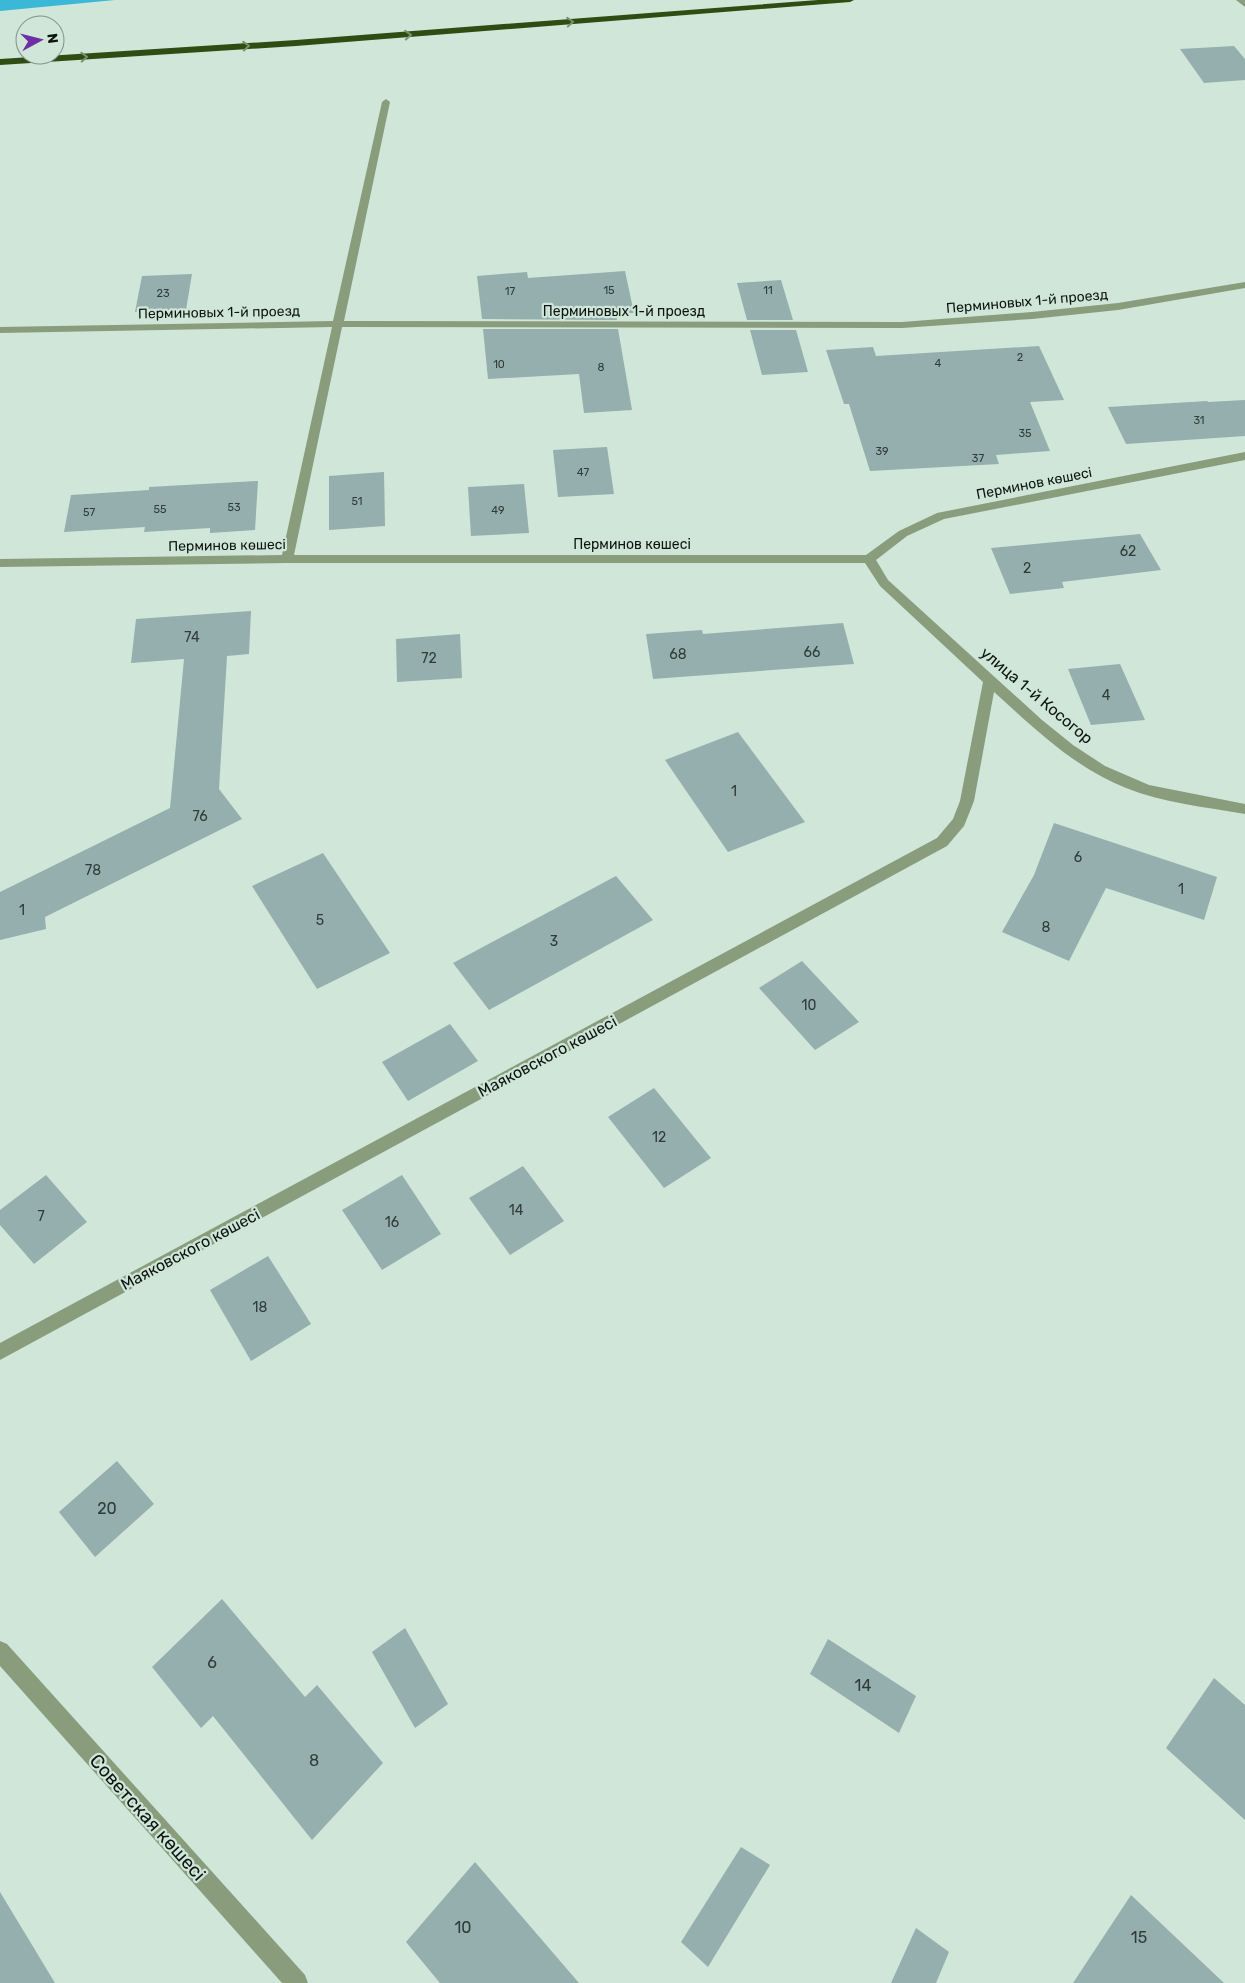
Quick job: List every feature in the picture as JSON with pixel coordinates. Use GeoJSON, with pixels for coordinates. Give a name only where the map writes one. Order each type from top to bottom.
{"type":"FeatureCollection","features":[{"type":"Feature","properties":{"kind":"highway"},"geometry":{"type":"LineString","coordinates":[[0,62],[296,43],[850,0]]}},
{"type":"Feature","properties":{"kind":"street"},"geometry":{"type":"LineString","coordinates":[[1240,0],[1245,5]]}},
{"type":"Feature","properties":{"kind":"street"},"geometry":{"type":"LineString","coordinates":[[287,559],[386,102]]}},
{"type":"Feature","properties":{"kind":"street","name":"Перминовых 1-й проезд"},"geometry":{"type":"LineString","coordinates":[[0,330],[338,324],[902,324],[993,319],[1113,307],[1199,296],[1245,285]]}},
{"type":"Feature","properties":{"kind":"street","name":"Перминов көшесі"},"geometry":{"type":"LineString","coordinates":[[0,563],[287,559],[869,559],[894,537],[917,524],[942,516],[1245,456]]}},
{"type":"Feature","properties":{"kind":"street","name":"улица 1-й Косогор"},"geometry":{"type":"LineString","coordinates":[[869,559],[884,583],[990,680],[1058,739],[1116,778],[1150,790],[1245,809]]}},
{"type":"Feature","properties":{"kind":"street","name":"Маяковского көшесі"},"geometry":{"type":"LineString","coordinates":[[0,1352],[942,842],[959,822],[967,801],[990,680]]}},
{"type":"Feature","properties":{"kind":"street","name":"Советская көшесі"},"geometry":{"type":"LineString","coordinates":[[0,1651],[297,1983]]}},
{"type":"Feature","properties":{"kind":"water"},"geometry":{"type":"Polygon","coordinates":[[[0,0],[115,0],[0,11],[0,0]]]}},
{"type":"Feature","properties":{"kind":"building"},"geometry":{"type":"Polygon","coordinates":[[[1234,46],[1245,59],[1245,80],[1204,83],[1180,49],[1234,46]]]}},
{"type":"Feature","properties":{"kind":"building"},"geometry":{"type":"Polygon","coordinates":[[[625,271],[634,313],[616,314],[617,320],[482,319],[477,276],[527,272],[528,278],[625,271]]]}},
{"type":"Feature","properties":{"kind":"building"},"geometry":{"type":"Polygon","coordinates":[[[192,274],[186,310],[135,312],[142,276],[192,274]]]}},
{"type":"Feature","properties":{"kind":"building"},"geometry":{"type":"Polygon","coordinates":[[[781,280],[793,320],[747,320],[737,283],[781,280]]]}},
{"type":"Feature","properties":{"kind":"building"},"geometry":{"type":"Polygon","coordinates":[[[483,329],[618,329],[632,410],[584,413],[579,374],[488,379],[483,329]]]}},
{"type":"Feature","properties":{"kind":"building"},"geometry":{"type":"Polygon","coordinates":[[[750,330],[796,330],[808,372],[762,375],[750,330]]]}},
{"type":"Feature","properties":{"kind":"building"},"geometry":{"type":"Polygon","coordinates":[[[1039,346],[1064,400],[1030,402],[1050,451],[996,455],[999,464],[870,471],[849,404],[844,404],[826,350],[873,347],[876,356],[1039,346]]]}},
{"type":"Feature","properties":{"kind":"building"},"geometry":{"type":"Polygon","coordinates":[[[1245,400],[1245,436],[1126,444],[1108,407],[1207,401],[1245,400]]]}},
{"type":"Feature","properties":{"kind":"building"},"geometry":{"type":"Polygon","coordinates":[[[607,447],[614,494],[558,497],[553,450],[607,447]]]}},
{"type":"Feature","properties":{"kind":"building"},"geometry":{"type":"Polygon","coordinates":[[[384,472],[385,526],[329,530],[329,476],[384,472]]]}},
{"type":"Feature","properties":{"kind":"building"},"geometry":{"type":"Polygon","coordinates":[[[258,481],[255,530],[210,533],[210,528],[144,532],[145,527],[64,532],[71,495],[149,490],[149,487],[258,481]]]}},
{"type":"Feature","properties":{"kind":"building"},"geometry":{"type":"Polygon","coordinates":[[[524,484],[529,533],[471,536],[468,487],[524,484]]]}},
{"type":"Feature","properties":{"kind":"building"},"geometry":{"type":"Polygon","coordinates":[[[1140,534],[1161,570],[1062,582],[1064,588],[1010,594],[991,548],[1140,534]]]}},
{"type":"Feature","properties":{"kind":"building"},"geometry":{"type":"Polygon","coordinates":[[[251,611],[249,654],[227,656],[219,789],[242,819],[45,917],[46,929],[0,940],[0,892],[170,808],[184,659],[131,663],[136,619],[251,611]]]}},
{"type":"Feature","properties":{"kind":"building"},"geometry":{"type":"Polygon","coordinates":[[[843,623],[854,664],[653,679],[646,634],[702,630],[703,634],[843,623]]]}},
{"type":"Feature","properties":{"kind":"building"},"geometry":{"type":"Polygon","coordinates":[[[460,634],[462,678],[397,682],[396,639],[460,634]]]}},
{"type":"Feature","properties":{"kind":"building"},"geometry":{"type":"Polygon","coordinates":[[[1120,664],[1145,720],[1091,725],[1068,669],[1120,664]]]}},
{"type":"Feature","properties":{"kind":"building"},"geometry":{"type":"Polygon","coordinates":[[[738,732],[805,822],[728,852],[665,760],[738,732]]]}},
{"type":"Feature","properties":{"kind":"building"},"geometry":{"type":"Polygon","coordinates":[[[1054,823],[1217,877],[1204,920],[1106,888],[1069,961],[1002,932],[1034,875],[1054,823]]]}},
{"type":"Feature","properties":{"kind":"building"},"geometry":{"type":"Polygon","coordinates":[[[323,853],[390,953],[317,989],[252,886],[323,853]]]}},
{"type":"Feature","properties":{"kind":"building"},"geometry":{"type":"Polygon","coordinates":[[[616,876],[653,920],[489,1010],[453,963],[616,876]]]}},
{"type":"Feature","properties":{"kind":"building"},"geometry":{"type":"Polygon","coordinates":[[[802,961],[859,1022],[815,1050],[759,988],[802,961]]]}},
{"type":"Feature","properties":{"kind":"building"},"geometry":{"type":"Polygon","coordinates":[[[450,1024],[478,1061],[408,1101],[382,1062],[450,1024]]]}},
{"type":"Feature","properties":{"kind":"building"},"geometry":{"type":"Polygon","coordinates":[[[654,1088],[711,1158],[664,1188],[608,1117],[654,1088]]]}},
{"type":"Feature","properties":{"kind":"building"},"geometry":{"type":"Polygon","coordinates":[[[523,1166],[564,1221],[510,1255],[469,1198],[523,1166]]]}},
{"type":"Feature","properties":{"kind":"building"},"geometry":{"type":"Polygon","coordinates":[[[46,1175],[87,1222],[34,1264],[0,1225],[0,1210],[46,1175]]]}},
{"type":"Feature","properties":{"kind":"building"},"geometry":{"type":"Polygon","coordinates":[[[402,1175],[441,1234],[382,1270],[342,1210],[402,1175]]]}},
{"type":"Feature","properties":{"kind":"building"},"geometry":{"type":"Polygon","coordinates":[[[268,1256],[311,1324],[251,1361],[210,1290],[268,1256]]]}},
{"type":"Feature","properties":{"kind":"building"},"geometry":{"type":"Polygon","coordinates":[[[117,1461],[154,1504],[95,1557],[59,1512],[117,1461]]]}},
{"type":"Feature","properties":{"kind":"building"},"geometry":{"type":"Polygon","coordinates":[[[222,1599],[305,1697],[317,1685],[383,1763],[312,1840],[213,1716],[201,1728],[152,1667],[222,1599]]]}},
{"type":"Feature","properties":{"kind":"building"},"geometry":{"type":"Polygon","coordinates":[[[405,1628],[448,1704],[415,1728],[372,1652],[405,1628]]]}},
{"type":"Feature","properties":{"kind":"building"},"geometry":{"type":"Polygon","coordinates":[[[828,1639],[916,1696],[899,1733],[810,1674],[828,1639]]]}},
{"type":"Feature","properties":{"kind":"building"},"geometry":{"type":"Polygon","coordinates":[[[1214,1678],[1245,1705],[1245,1820],[1166,1748],[1214,1678]]]}},
{"type":"Feature","properties":{"kind":"building"},"geometry":{"type":"Polygon","coordinates":[[[741,1847],[770,1865],[708,1967],[681,1942],[741,1847]]]}},
{"type":"Feature","properties":{"kind":"building"},"geometry":{"type":"Polygon","coordinates":[[[475,1862],[579,1983],[440,1983],[406,1942],[475,1862]]]}},
{"type":"Feature","properties":{"kind":"building"},"geometry":{"type":"Polygon","coordinates":[[[0,1892],[55,1983],[0,1983],[0,1892]]]}},
{"type":"Feature","properties":{"kind":"building"},"geometry":{"type":"Polygon","coordinates":[[[1131,1895],[1224,1983],[1073,1983],[1131,1895]]]}},
{"type":"Feature","properties":{"kind":"building"},"geometry":{"type":"Polygon","coordinates":[[[916,1928],[949,1952],[936,1983],[891,1983],[916,1928]]]}}]}
